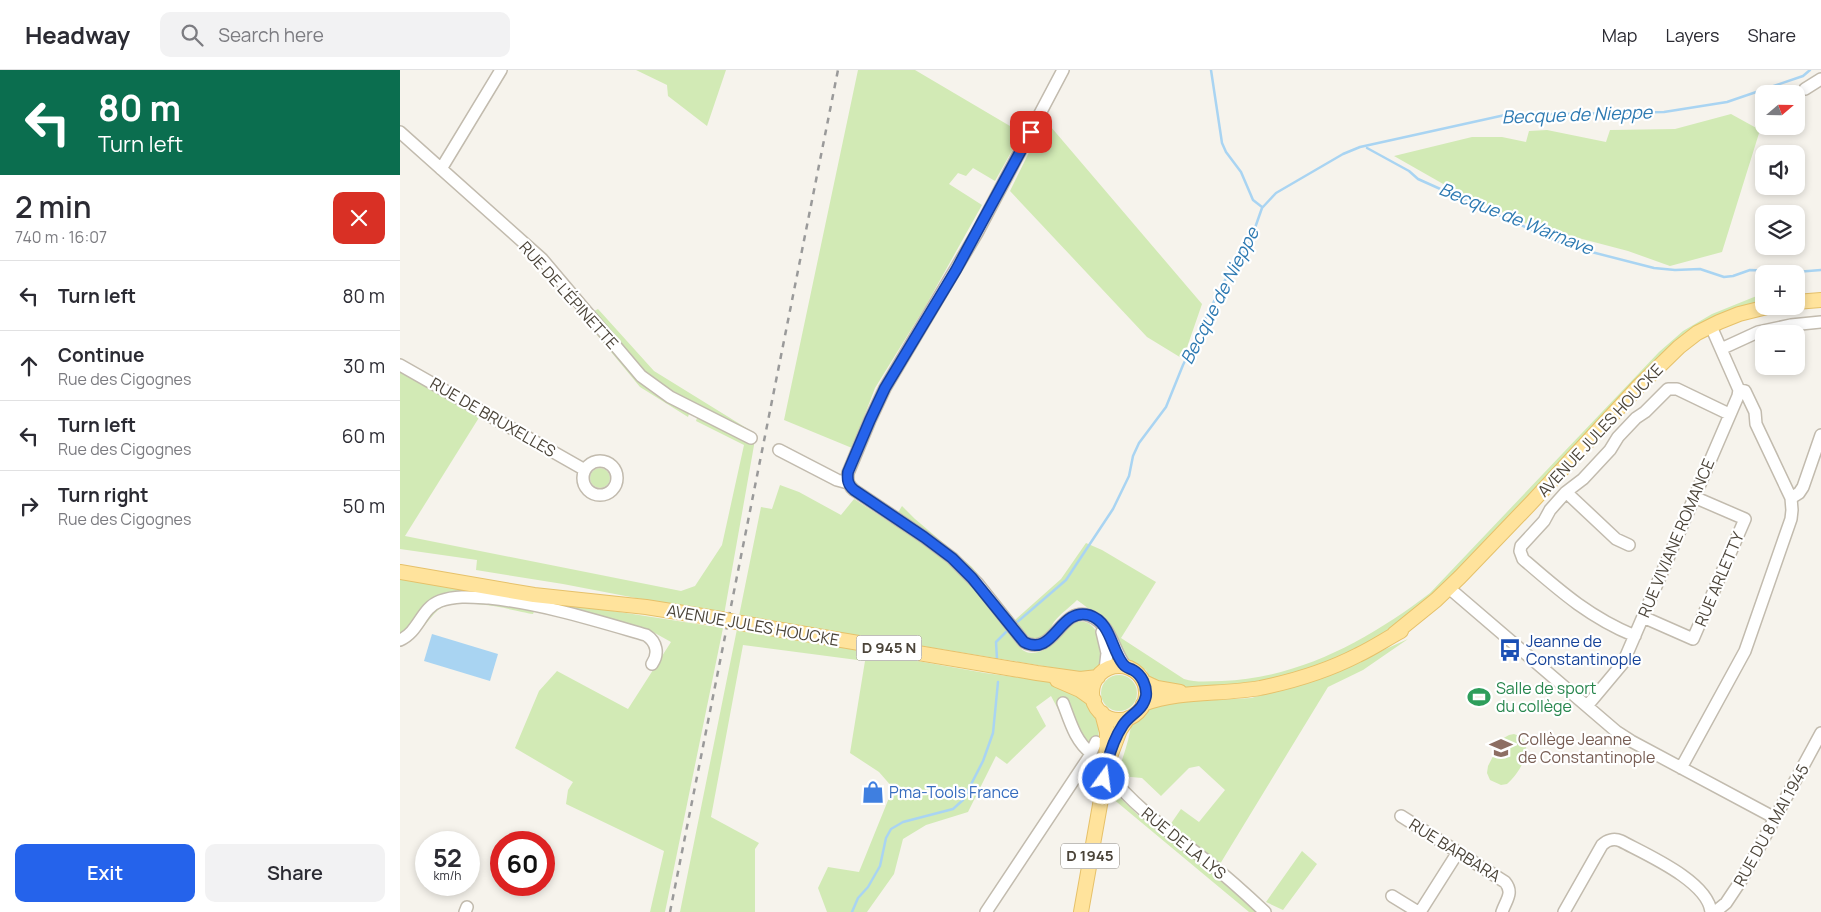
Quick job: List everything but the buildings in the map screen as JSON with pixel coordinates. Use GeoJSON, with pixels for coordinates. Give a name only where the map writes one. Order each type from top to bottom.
{"type":"FeatureCollection","features":[{"type":"Feature","properties":{"kind":"main road"},"geometry":{"type":"LineString","coordinates":[[1805,301],[1821,300]]}},
{"type":"Feature","properties":{"kind":"main road","name":"AVENUE JULES HOUCKE"},"geometry":{"type":"LineString","coordinates":[[1143,704],[1191,694],[1249,690],[1295,680],[1352,658],[1394,634],[1452,590],[1639,386],[1684,342],[1704,329],[1727,318],[1755,311]]}},
{"type":"Feature","properties":{"kind":"main road","name":"AVENUE JULES HOUCKE"},"geometry":{"type":"LineString","coordinates":[[1669,357],[1713,331],[1751,312]]}},
{"type":"Feature","properties":{"kind":"main road","name":"AVENUE JULES HOUCKE"},"geometry":{"type":"LineString","coordinates":[[400,563],[607,598],[646,607]]}},
{"type":"Feature","properties":{"kind":"main road","name":"AVENUE JULES HOUCKE"},"geometry":{"type":"LineString","coordinates":[[400,572],[534,595],[646,607],[1037,673],[1080,678],[1101,673]]}},
{"type":"Feature","properties":{"kind":"main road"},"geometry":{"type":"LineString","coordinates":[[1113,666],[1126,667],[1136,672],[1144,682],[1146,692],[1143,704],[1136,714],[1128,718],[1116,719],[1102,713],[1094,700],[1093,688],[1101,673],[1113,666]]}},
{"type":"Feature","properties":{"kind":"main road","name":"AVENUE JULES HOUCKE"},"geometry":{"type":"LineString","coordinates":[[1037,673],[1080,690],[1094,700]]}},
{"type":"Feature","properties":{"kind":"main road","name":"AVENUE JULES HOUCKE"},"geometry":{"type":"LineString","coordinates":[[1144,682],[1157,688],[1191,694]]}},
{"type":"Feature","properties":{"kind":"main road","name":"D 1945"},"geometry":{"type":"LineString","coordinates":[[1102,713],[1107,732],[1106,771]]}},
{"type":"Feature","properties":{"kind":"main road","name":"D 1945"},"geometry":{"type":"LineString","coordinates":[[1081,912],[1106,771],[1114,742],[1128,718]]}},
{"type":"Feature","properties":{"kind":"street"},"geometry":{"type":"LineString","coordinates":[[441,168],[501,70]]}},
{"type":"Feature","properties":{"kind":"street"},"geometry":{"type":"LineString","coordinates":[[848,483],[848,472],[876,406],[964,255],[1063,70]]}},
{"type":"Feature","properties":{"kind":"street"},"geometry":{"type":"LineString","coordinates":[[1805,89],[1821,80]]}},
{"type":"Feature","properties":{"kind":"street","name":"RUE DE L'ÉPINETTE"},"geometry":{"type":"LineString","coordinates":[[400,132],[542,259],[646,381],[689,407],[751,438]]}},
{"type":"Feature","properties":{"kind":"street"},"geometry":{"type":"LineString","coordinates":[[1721,348],[1758,332],[1798,324],[1821,322]]}},
{"type":"Feature","properties":{"kind":"street"},"geometry":{"type":"LineString","coordinates":[[1681,768],[1745,651],[1791,519],[1792,510],[1791,498],[1756,424],[1755,412],[1748,396],[1745,391],[1739,390],[1713,331]]}},
{"type":"Feature","properties":{"kind":"street","name":"RUE DE BRUXELLES"},"geometry":{"type":"LineString","coordinates":[[400,365],[585,470]]}},
{"type":"Feature","properties":{"kind":"street"},"geometry":{"type":"LineString","coordinates":[[1635,636],[1587,612],[1521,557],[1521,546],[1544,521],[1550,510],[1566,492],[1583,479],[1610,450],[1618,437],[1668,389],[1677,389],[1730,414]]}},
{"type":"Feature","properties":{"kind":"street","name":"RUE VIVIANE ROMANCE"},"geometry":{"type":"LineString","coordinates":[[1587,706],[1620,668],[1739,390]]}},
{"type":"Feature","properties":{"kind":"street"},"geometry":{"type":"LineString","coordinates":[[1791,498],[1799,493],[1803,487],[1821,435]]}},
{"type":"Feature","properties":{"kind":"street"},"geometry":{"type":"LineString","coordinates":[[780,450],[837,480],[848,483],[854,490],[952,558],[972,578],[1021,640],[1028,644],[1040,644],[1050,640],[1064,622],[1084,615],[1095,619],[1108,632],[1126,667]]}},
{"type":"Feature","properties":{"kind":"street"},"geometry":{"type":"LineString","coordinates":[[1566,492],[1616,539],[1629,545]]}},
{"type":"Feature","properties":{"kind":"street","name":"RUE ARLETTY"},"geometry":{"type":"LineString","coordinates":[[1643,617],[1693,639],[1745,519],[1694,497]]}},
{"type":"Feature","properties":{"kind":"street"},"geometry":{"type":"LineString","coordinates":[[1452,590],[1626,738],[1775,818]]}},
{"type":"Feature","properties":{"kind":"street"},"geometry":{"type":"LineString","coordinates":[[400,640],[412,632],[428,609],[439,601],[462,597],[495,599],[568,612],[646,635],[655,646],[656,658],[652,664]]}},
{"type":"Feature","properties":{"kind":"street"},"geometry":{"type":"LineString","coordinates":[[1095,619],[1105,640],[1107,658],[1101,673]]}},
{"type":"Feature","properties":{"kind":"street"},"geometry":{"type":"LineString","coordinates":[[1063,703],[1077,738],[1081,745],[1091,753]]}},
{"type":"Feature","properties":{"kind":"street","name":"RUE DU 8 MAI 1945"},"geometry":{"type":"LineString","coordinates":[[1715,912],[1726,903],[1739,884],[1821,733]]}},
{"type":"Feature","properties":{"kind":"street"},"geometry":{"type":"LineString","coordinates":[[986,912],[1091,753],[1096,742]]}},
{"type":"Feature","properties":{"kind":"street","name":"RUE DE LA LYS"},"geometry":{"type":"LineString","coordinates":[[1106,771],[1116,784],[1148,814],[1215,867],[1265,912]]}},
{"type":"Feature","properties":{"kind":"street","name":"RUE BARBARA"},"geometry":{"type":"LineString","coordinates":[[1401,816],[1507,884],[1510,890],[1509,896],[1502,912]]}},
{"type":"Feature","properties":{"kind":"street"},"geometry":{"type":"LineString","coordinates":[[1564,912],[1602,845],[1606,841],[1615,839],[1686,878],[1706,900],[1710,912]]}},
{"type":"Feature","properties":{"kind":"street"},"geometry":{"type":"LineString","coordinates":[[1392,896],[1419,912],[1458,852]]}},
{"type":"Feature","properties":{"kind":"green space"},"geometry":{"type":"Polygon","coordinates":[[[636,70],[726,70],[707,126],[668,96],[667,85],[636,70]]]}},
{"type":"Feature","properties":{"kind":"green space"},"geometry":{"type":"Polygon","coordinates":[[[858,70],[915,70],[1022,133],[995,181],[973,168],[966,176],[958,173],[949,184],[982,205],[925,307],[875,388],[852,448],[784,420],[858,70]]]}},
{"type":"Feature","properties":{"kind":"green space"},"geometry":{"type":"Polygon","coordinates":[[[1731,114],[1755,127],[1755,135],[1758,135],[1722,252],[1670,266],[1628,251],[1529,225],[1452,189],[1394,156],[1472,137],[1502,137],[1526,142],[1529,131],[1547,130],[1606,142],[1610,130],[1675,129],[1731,114]]]}},
{"type":"Feature","properties":{"kind":"green space"},"geometry":{"type":"Polygon","coordinates":[[[1045,120],[1202,304],[1183,359],[1147,337],[1010,191],[1045,120]]]}},
{"type":"Feature","properties":{"kind":"green space"},"geometry":{"type":"Polygon","coordinates":[[[1755,297],[1755,305],[1713,320],[1452,582],[1402,623],[1358,649],[1313,669],[1248,685],[1189,688],[1160,685],[1152,682],[1146,670],[1126,659],[1104,620],[1077,600],[1056,619],[1046,635],[1041,638],[1027,636],[897,514],[902,506],[972,567],[1015,620],[1061,579],[1086,543],[1102,550],[1156,582],[1121,638],[1184,679],[1222,681],[1251,678],[1279,672],[1306,664],[1358,640],[1383,626],[1430,593],[1659,352],[1683,331],[1712,314],[1755,297]]]}},
{"type":"Feature","properties":{"kind":"green space"},"geometry":{"type":"Polygon","coordinates":[[[598,309],[654,371],[756,434],[724,615],[563,584],[476,570],[477,560],[400,549],[400,372],[480,416],[405,536],[681,591],[695,586],[722,545],[744,445],[696,421],[700,417],[702,410],[647,378],[592,312],[598,309]]]}},
{"type":"Feature","properties":{"kind":"green space"},"geometry":{"type":"Polygon","coordinates":[[[587,315],[640,379],[690,411],[688,417],[640,387],[583,318],[587,315]]]}},
{"type":"Feature","properties":{"kind":"green space"},"geometry":{"type":"Polygon","coordinates":[[[600,468],[607,471],[610,478],[607,485],[600,488],[593,485],[590,478],[593,471],[600,468]]]}},
{"type":"Feature","properties":{"kind":"green space"},"geometry":{"type":"Polygon","coordinates":[[[780,485],[799,492],[841,515],[854,499],[928,544],[952,564],[977,589],[1018,646],[1027,652],[1038,652],[1050,646],[1075,622],[1090,624],[1098,635],[1100,642],[1101,665],[1094,671],[1080,672],[739,616],[761,507],[772,509],[780,485]]]}},
{"type":"Feature","properties":{"kind":"green space"},"geometry":{"type":"Polygon","coordinates":[[[400,578],[723,628],[665,912],[650,912],[664,851],[566,804],[568,790],[573,782],[515,748],[539,691],[557,671],[628,709],[671,642],[653,632],[538,602],[533,614],[483,605],[455,604],[444,607],[436,612],[416,636],[400,645],[400,578]]]}},
{"type":"Feature","properties":{"kind":"green space"},"geometry":{"type":"Polygon","coordinates":[[[737,629],[985,673],[1051,682],[1084,696],[1100,720],[1096,759],[1083,756],[1051,696],[1036,707],[1046,726],[1007,764],[996,756],[968,812],[926,825],[903,839],[894,874],[867,912],[827,912],[818,888],[828,867],[859,872],[893,788],[879,772],[850,753],[865,661],[743,645],[711,817],[759,843],[755,849],[755,912],[680,912],[737,629]]]}},
{"type":"Feature","properties":{"kind":"green space"},"geometry":{"type":"Polygon","coordinates":[[[1408,639],[1363,670],[1328,687],[1220,864],[1170,825],[1181,809],[1199,822],[1225,790],[1199,766],[1189,768],[1161,796],[1142,778],[1120,776],[1118,774],[1131,725],[1149,709],[1162,703],[1251,698],[1312,682],[1408,639]]]}},
{"type":"Feature","properties":{"kind":"green space"},"geometry":{"type":"Polygon","coordinates":[[[1119,675],[1131,681],[1137,693],[1131,705],[1119,711],[1107,705],[1101,693],[1107,681],[1119,675]]]}},
{"type":"Feature","properties":{"kind":"green space"},"geometry":{"type":"Polygon","coordinates":[[[1514,734],[1521,738],[1525,744],[1525,758],[1512,779],[1507,784],[1501,785],[1490,780],[1487,773],[1488,766],[1502,739],[1514,734]]]}},
{"type":"Feature","properties":{"kind":"green space"},"geometry":{"type":"Polygon","coordinates":[[[1114,792],[1139,816],[1224,883],[1256,912],[1249,912],[1112,798],[1114,792]]]}},
{"type":"Feature","properties":{"kind":"green space"},"geometry":{"type":"Polygon","coordinates":[[[1302,851],[1317,864],[1283,910],[1266,902],[1302,851]]]}},
{"type":"Feature","properties":{"kind":"water"},"geometry":{"type":"Polygon","coordinates":[[[432,634],[498,654],[490,681],[424,661],[432,634]]]}},
{"type":"Feature","properties":{"kind":"waterway"},"geometry":{"type":"LineString","coordinates":[[1211,70],[1222,143],[1226,152],[1241,172],[1253,200],[1262,207]]}},
{"type":"Feature","properties":{"kind":"waterway","name":"Becque de Nieppe"},"geometry":{"type":"LineString","coordinates":[[1015,624],[1066,580],[1113,509],[1129,476],[1133,456],[1139,443],[1166,407],[1183,365],[1222,285],[1250,242],[1262,208],[1276,193],[1343,154],[1360,147],[1505,115],[1664,112],[1727,102],[1803,76],[1810,70]]}},
{"type":"Feature","properties":{"kind":"waterway","name":"Becque de Warnave"},"geometry":{"type":"LineString","coordinates":[[1367,148],[1409,171],[1418,179],[1572,247],[1654,268],[1675,270],[1700,269],[1724,277],[1750,270],[1796,272],[1821,270]]}},
{"type":"Feature","properties":{"kind":"waterway","name":"Becque de Nieppe"},"geometry":{"type":"LineString","coordinates":[[997,659],[996,642],[1009,629]]}},
{"type":"Feature","properties":{"kind":"waterway","name":"Becque de Nieppe"},"geometry":{"type":"LineString","coordinates":[[852,912],[858,898],[868,887],[880,866],[886,838],[891,829],[903,822],[953,809],[963,800],[983,761],[993,733],[998,682]]}},
{"type":"Feature","properties":{"kind":"railway"},"geometry":{"type":"LineString","coordinates":[[670,912],[838,70]]}},
{"type":"Feature","properties":{"kind":"place","name":"Jeanne de Constantinople"},"geometry":{"type":"Point","coordinates":[1510,650]}},
{"type":"Feature","properties":{"kind":"place","name":"Salle de sport du collège"},"geometry":{"type":"Point","coordinates":[1479,697]}},
{"type":"Feature","properties":{"kind":"place","name":"Collège Jeanne de Constantinople"},"geometry":{"type":"Point","coordinates":[1501,748]}},
{"type":"Feature","properties":{"kind":"place","name":"Pma-Tools France"},"geometry":{"type":"Point","coordinates":[873,792]}},
{"type":"Feature","properties":{"kind":"route"},"geometry":{"type":"LineString","coordinates":[[1031,132],[963,258],[876,406],[848,472],[847,479],[851,488],[924,537],[959,564],[1024,642],[1033,645],[1045,643],[1053,637],[1064,622],[1080,615],[1092,616],[1105,628],[1126,667],[1139,674],[1144,682],[1146,695],[1140,709],[1136,714],[1128,718],[1120,730],[1104,779]]}}]}
